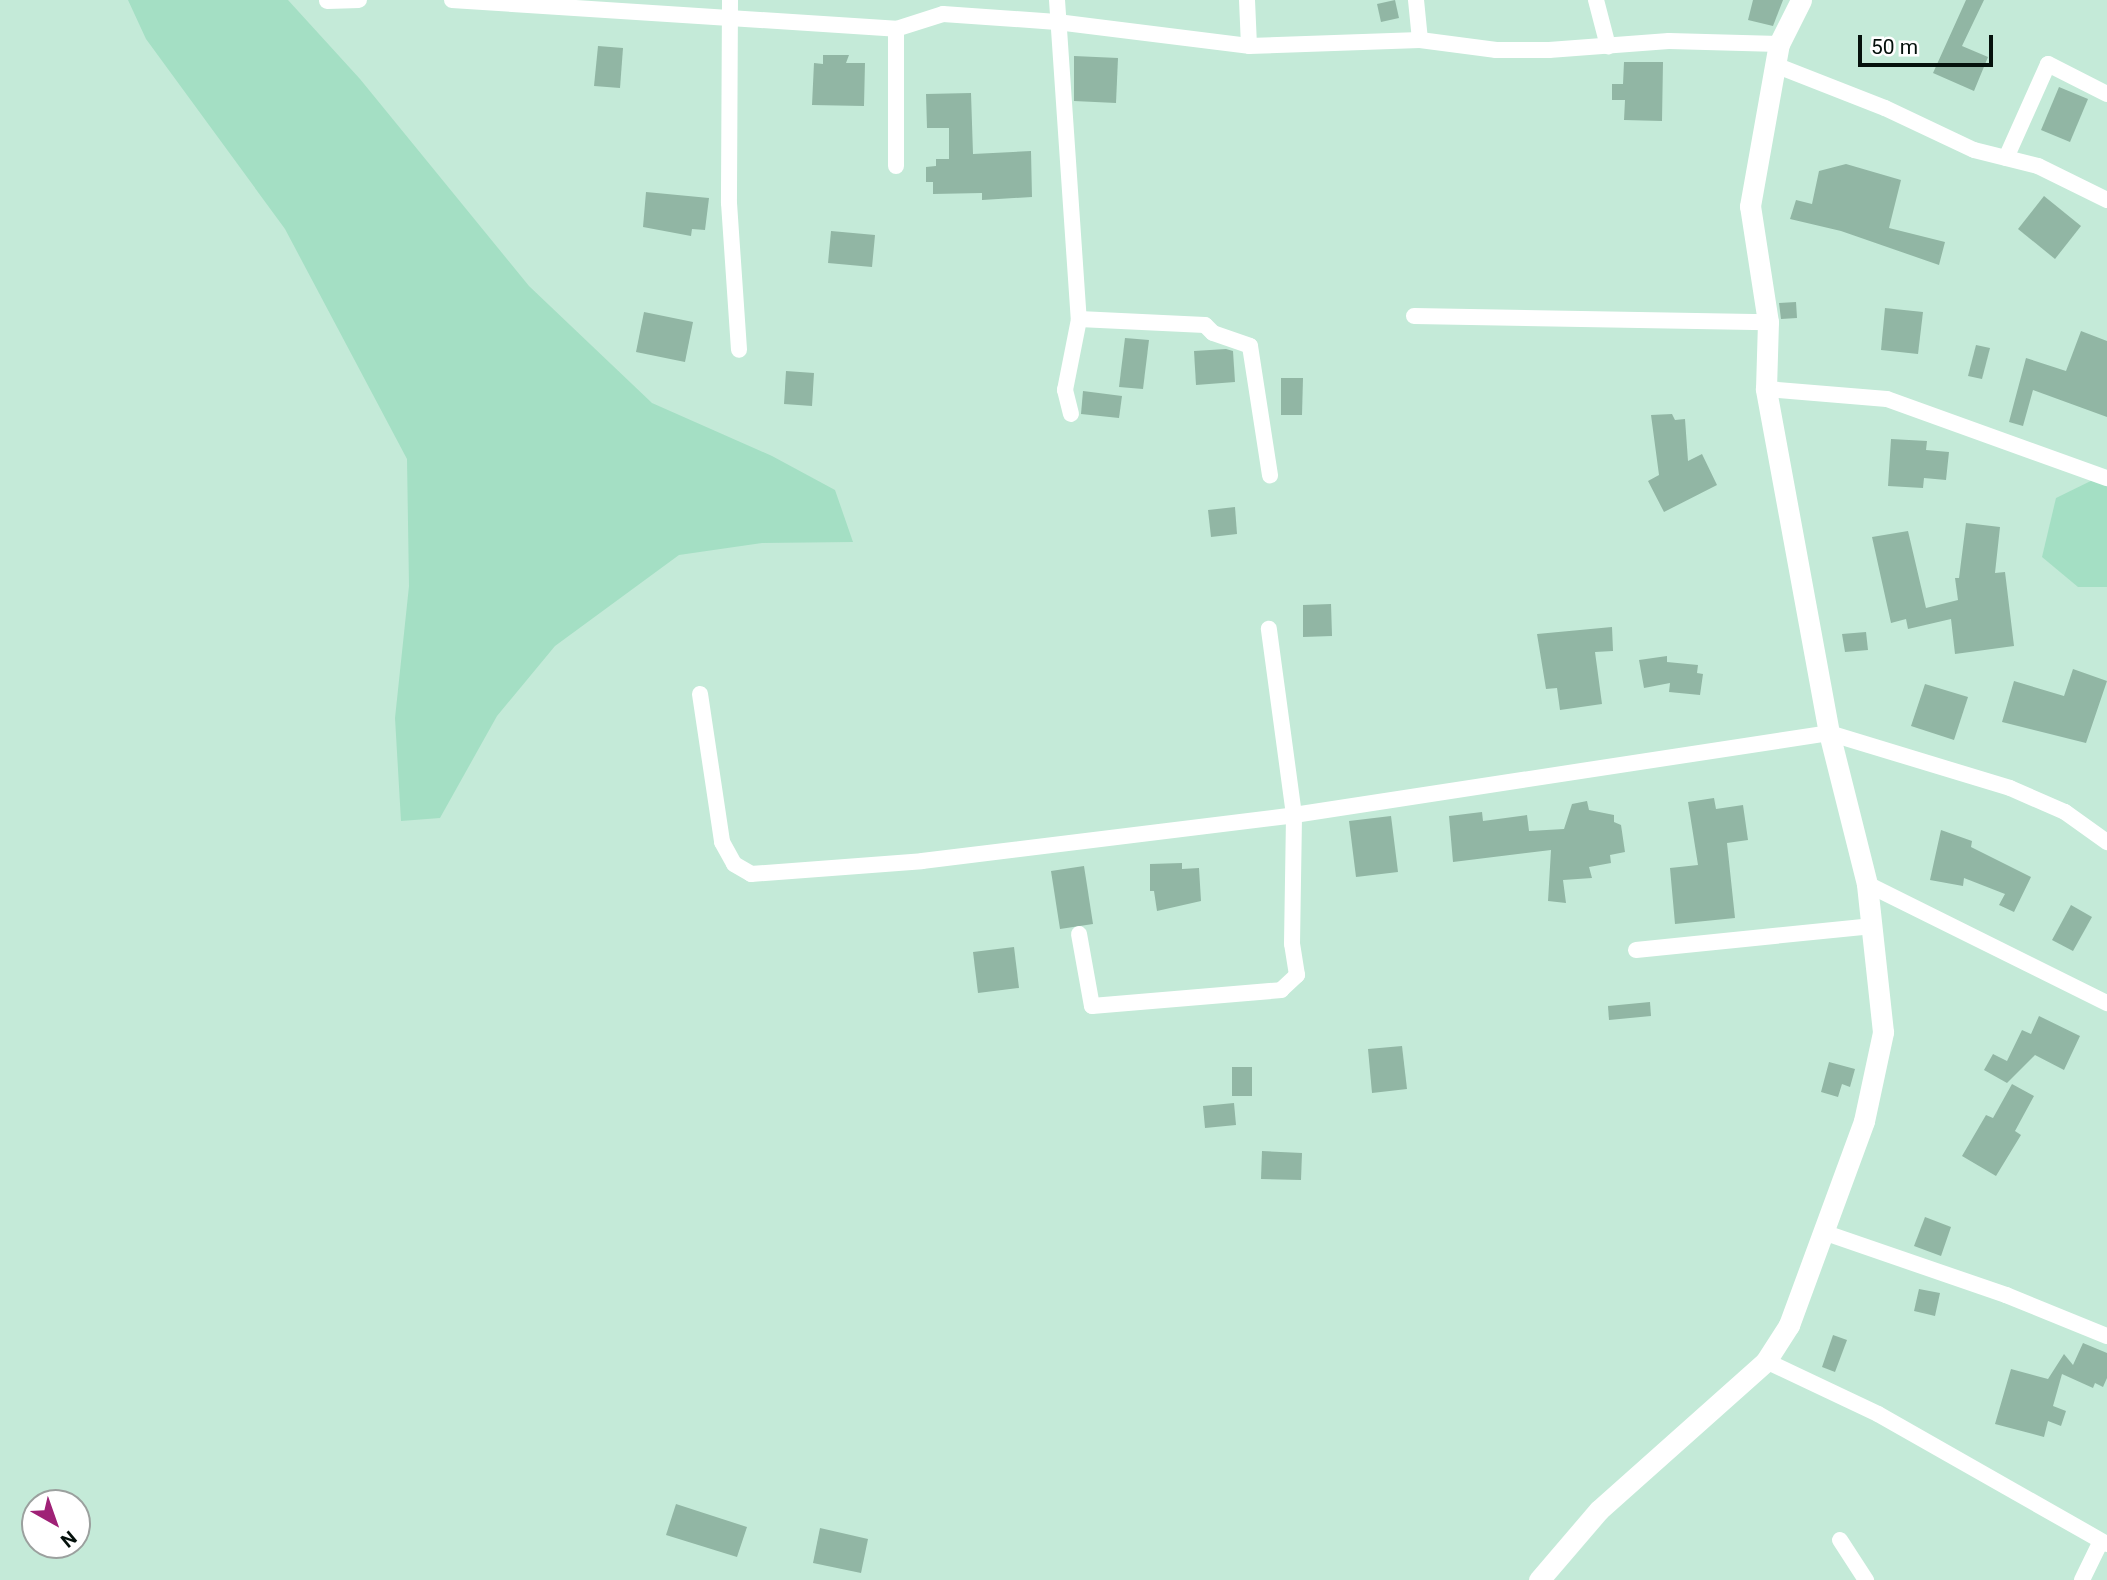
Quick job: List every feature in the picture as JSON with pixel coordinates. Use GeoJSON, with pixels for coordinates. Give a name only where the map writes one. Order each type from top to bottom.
{"type":"FeatureCollection","features":[{"type":"Feature","properties":{"kind":"street"},"geometry":{"type":"LineString","coordinates":[[327,1],[359,0]]}},
{"type":"Feature","properties":{"kind":"street"},"geometry":{"type":"LineString","coordinates":[[452,0],[574,4],[730,19],[896,29],[943,14],[1057,22],[1249,46],[1420,40],[1496,50],[1669,41],[1779,44]]}},
{"type":"Feature","properties":{"kind":"street"},"geometry":{"type":"LineString","coordinates":[[730,0],[729,203],[739,350]]}},
{"type":"Feature","properties":{"kind":"street"},"geometry":{"type":"LineString","coordinates":[[1057,0],[1079,318],[1065,390],[1071,414]]}},
{"type":"Feature","properties":{"kind":"street"},"geometry":{"type":"LineString","coordinates":[[1247,0],[1249,46]]}},
{"type":"Feature","properties":{"kind":"street"},"geometry":{"type":"LineString","coordinates":[[1416,0],[1420,40]]}},
{"type":"Feature","properties":{"kind":"street"},"geometry":{"type":"LineString","coordinates":[[1595,0],[1608,46]]}},
{"type":"Feature","properties":{"kind":"street"},"geometry":{"type":"LineString","coordinates":[[1539,1580],[1599,1510],[1766,1362],[1789,1325],[1864,1121],[1883,1031],[1867,884],[1829,733],[1766,389],[1768,322],[1750,206],[1779,44],[1801,0]]}},
{"type":"Feature","properties":{"kind":"street"},"geometry":{"type":"LineString","coordinates":[[896,29],[896,166]]}},
{"type":"Feature","properties":{"kind":"street"},"geometry":{"type":"LineString","coordinates":[[2006,158],[2048,64],[2107,94]]}},
{"type":"Feature","properties":{"kind":"street"},"geometry":{"type":"LineString","coordinates":[[1775,65],[1885,108],[1974,150],[2038,166],[2107,200]]}},
{"type":"Feature","properties":{"kind":"street"},"geometry":{"type":"LineString","coordinates":[[1414,316],[1768,322]]}},
{"type":"Feature","properties":{"kind":"street"},"geometry":{"type":"LineString","coordinates":[[1079,318],[1205,325],[1213,333],[1250,346],[1270,475]]}},
{"type":"Feature","properties":{"kind":"street"},"geometry":{"type":"LineString","coordinates":[[1766,389],[1887,399],[2107,478]]}},
{"type":"Feature","properties":{"kind":"street"},"geometry":{"type":"LineString","coordinates":[[1079,934],[1092,1006],[1281,990],[1297,975],[1292,944],[1294,815],[1269,629]]}},
{"type":"Feature","properties":{"kind":"street"},"geometry":{"type":"LineString","coordinates":[[699,694],[722,842],[734,864],[751,874],[922,862],[1294,815],[1829,733],[2010,788],[2066,812],[2107,842]]}},
{"type":"Feature","properties":{"kind":"street"},"geometry":{"type":"LineString","coordinates":[[1867,884],[2107,1003]]}},
{"type":"Feature","properties":{"kind":"street"},"geometry":{"type":"LineString","coordinates":[[1636,950],[1873,926]]}},
{"type":"Feature","properties":{"kind":"street"},"geometry":{"type":"LineString","coordinates":[[1824,1232],[2006,1295],[2107,1336]]}},
{"type":"Feature","properties":{"kind":"street"},"geometry":{"type":"LineString","coordinates":[[1766,1362],[1878,1415],[2104,1543],[2082,1580]]}},
{"type":"Feature","properties":{"kind":"street"},"geometry":{"type":"LineString","coordinates":[[1840,1540],[1866,1580]]}},
{"type":"Feature","properties":{"kind":"green space"},"geometry":{"type":"Polygon","coordinates":[[[128,0],[288,0],[360,79],[529,286],[652,403],[772,456],[835,490],[853,542],[762,543],[679,555],[555,646],[497,716],[440,818],[401,821],[395,718],[409,586],[407,459],[285,229],[146,39],[128,0]]]}},
{"type":"Feature","properties":{"kind":"green space"},"geometry":{"type":"Polygon","coordinates":[[[2107,473],[2107,587],[2078,587],[2042,557],[2056,498],[2107,473]]]}},
{"type":"Feature","properties":{"kind":"building"},"geometry":{"type":"Polygon","coordinates":[[[1395,0],[1399,18],[1381,22],[1377,4],[1395,0]]]}},
{"type":"Feature","properties":{"kind":"building"},"geometry":{"type":"Polygon","coordinates":[[[1753,0],[1783,0],[1773,26],[1748,20],[1753,0]]]}},
{"type":"Feature","properties":{"kind":"building"},"geometry":{"type":"Polygon","coordinates":[[[1966,0],[1984,0],[1962,46],[1988,57],[1974,91],[1933,73],[1966,0]]]}},
{"type":"Feature","properties":{"kind":"building"},"geometry":{"type":"Polygon","coordinates":[[[598,46],[623,48],[620,88],[594,86],[598,46]]]}},
{"type":"Feature","properties":{"kind":"building"},"geometry":{"type":"Polygon","coordinates":[[[823,55],[849,55],[846,63],[865,63],[864,106],[812,105],[814,63],[823,64],[823,55]]]}},
{"type":"Feature","properties":{"kind":"building"},"geometry":{"type":"Polygon","coordinates":[[[1074,56],[1118,58],[1116,103],[1074,101],[1074,56]]]}},
{"type":"Feature","properties":{"kind":"building"},"geometry":{"type":"Polygon","coordinates":[[[1624,62],[1663,62],[1662,121],[1624,120],[1625,100],[1612,100],[1612,84],[1623,84],[1624,62]]]}},
{"type":"Feature","properties":{"kind":"building"},"geometry":{"type":"Polygon","coordinates":[[[2059,87],[2088,99],[2070,142],[2041,130],[2059,87]]]}},
{"type":"Feature","properties":{"kind":"building"},"geometry":{"type":"Polygon","coordinates":[[[971,93],[973,154],[1031,151],[1032,197],[982,200],[982,193],[933,194],[933,182],[926,182],[926,167],[936,166],[936,159],[949,159],[949,128],[927,128],[926,94],[971,93]]]}},
{"type":"Feature","properties":{"kind":"building"},"geometry":{"type":"Polygon","coordinates":[[[1846,164],[1901,180],[1889,228],[1945,242],[1939,265],[1841,231],[1790,219],[1796,200],[1812,204],[1819,171],[1846,164]]]}},
{"type":"Feature","properties":{"kind":"building"},"geometry":{"type":"Polygon","coordinates":[[[646,192],[709,198],[705,230],[692,229],[691,236],[643,227],[646,192]]]}},
{"type":"Feature","properties":{"kind":"building"},"geometry":{"type":"Polygon","coordinates":[[[2044,196],[2081,226],[2055,259],[2018,229],[2044,196]]]}},
{"type":"Feature","properties":{"kind":"building"},"geometry":{"type":"Polygon","coordinates":[[[831,231],[875,235],[872,267],[828,263],[831,231]]]}},
{"type":"Feature","properties":{"kind":"building"},"geometry":{"type":"Polygon","coordinates":[[[1796,302],[1797,318],[1781,319],[1779,303],[1796,302]]]}},
{"type":"Feature","properties":{"kind":"building"},"geometry":{"type":"Polygon","coordinates":[[[1885,308],[1923,312],[1918,354],[1881,350],[1885,308]]]}},
{"type":"Feature","properties":{"kind":"building"},"geometry":{"type":"Polygon","coordinates":[[[644,312],[693,322],[685,362],[636,352],[644,312]]]}},
{"type":"Feature","properties":{"kind":"building"},"geometry":{"type":"Polygon","coordinates":[[[2081,331],[2107,341],[2107,417],[2033,390],[2023,426],[2009,422],[2026,358],[2066,371],[2081,331]]]}},
{"type":"Feature","properties":{"kind":"building"},"geometry":{"type":"Polygon","coordinates":[[[1125,338],[1149,340],[1143,389],[1119,387],[1125,338]]]}},
{"type":"Feature","properties":{"kind":"building"},"geometry":{"type":"Polygon","coordinates":[[[1976,345],[1990,348],[1982,379],[1968,376],[1976,345]]]}},
{"type":"Feature","properties":{"kind":"building"},"geometry":{"type":"Polygon","coordinates":[[[1194,351],[1233,351],[1235,382],[1196,385],[1194,351]]]}},
{"type":"Feature","properties":{"kind":"building"},"geometry":{"type":"Polygon","coordinates":[[[786,371],[814,373],[812,406],[784,404],[786,371]]]}},
{"type":"Feature","properties":{"kind":"building"},"geometry":{"type":"Polygon","coordinates":[[[1281,378],[1303,378],[1302,415],[1281,415],[1281,378]]]}},
{"type":"Feature","properties":{"kind":"building"},"geometry":{"type":"Polygon","coordinates":[[[1083,391],[1122,396],[1119,418],[1081,414],[1083,391]]]}},
{"type":"Feature","properties":{"kind":"building"},"geometry":{"type":"Polygon","coordinates":[[[1672,414],[1675,420],[1685,419],[1688,461],[1702,454],[1717,485],[1664,512],[1648,481],[1659,475],[1651,415],[1672,414]]]}},
{"type":"Feature","properties":{"kind":"building"},"geometry":{"type":"Polygon","coordinates":[[[1891,439],[1927,441],[1926,450],[1949,452],[1946,480],[1924,478],[1923,488],[1888,486],[1891,439]]]}},
{"type":"Feature","properties":{"kind":"building"},"geometry":{"type":"Polygon","coordinates":[[[1235,507],[1237,534],[1211,537],[1208,510],[1235,507]]]}},
{"type":"Feature","properties":{"kind":"building"},"geometry":{"type":"Polygon","coordinates":[[[1966,523],[2000,527],[1995,573],[2005,572],[2014,646],[1955,654],[1951,619],[1908,629],[1906,619],[1891,623],[1872,537],[1908,531],[1926,608],[1958,600],[1955,578],[1959,578],[1966,523]]]}},
{"type":"Feature","properties":{"kind":"building"},"geometry":{"type":"Polygon","coordinates":[[[1331,604],[1332,636],[1303,637],[1303,605],[1331,604]]]}},
{"type":"Feature","properties":{"kind":"building"},"geometry":{"type":"Polygon","coordinates":[[[1612,627],[1613,651],[1595,652],[1602,704],[1560,710],[1557,688],[1546,689],[1537,634],[1612,627]]]}},
{"type":"Feature","properties":{"kind":"building"},"geometry":{"type":"Polygon","coordinates":[[[1866,632],[1868,650],[1845,652],[1842,634],[1866,632]]]}},
{"type":"Feature","properties":{"kind":"building"},"geometry":{"type":"Polygon","coordinates":[[[1667,656],[1667,662],[1698,665],[1697,673],[1703,674],[1700,695],[1669,692],[1670,683],[1644,688],[1639,660],[1667,656]]]}},
{"type":"Feature","properties":{"kind":"building"},"geometry":{"type":"Polygon","coordinates":[[[2073,669],[2107,681],[2086,743],[2002,722],[2014,681],[2064,696],[2073,669]]]}},
{"type":"Feature","properties":{"kind":"building"},"geometry":{"type":"Polygon","coordinates":[[[1925,684],[1968,697],[1954,740],[1911,726],[1925,684]]]}},
{"type":"Feature","properties":{"kind":"building"},"geometry":{"type":"Polygon","coordinates":[[[1714,798],[1716,809],[1743,805],[1748,840],[1727,843],[1735,918],[1675,924],[1670,868],[1698,865],[1688,802],[1714,798]]]}},
{"type":"Feature","properties":{"kind":"building"},"geometry":{"type":"Polygon","coordinates":[[[1587,801],[1589,810],[1614,815],[1614,822],[1621,825],[1625,852],[1610,855],[1611,863],[1589,867],[1592,878],[1563,880],[1566,903],[1548,901],[1551,850],[1453,862],[1449,816],[1482,812],[1483,821],[1527,815],[1529,831],[1564,829],[1572,804],[1587,801]]]}},
{"type":"Feature","properties":{"kind":"building"},"geometry":{"type":"Polygon","coordinates":[[[1391,816],[1398,872],[1356,877],[1349,821],[1391,816]]]}},
{"type":"Feature","properties":{"kind":"building"},"geometry":{"type":"Polygon","coordinates":[[[1941,830],[1972,841],[1971,847],[2031,877],[2014,912],[1999,905],[2005,894],[1964,878],[1963,886],[1930,880],[1941,830]]]}},
{"type":"Feature","properties":{"kind":"building"},"geometry":{"type":"Polygon","coordinates":[[[1182,863],[1182,869],[1199,868],[1201,901],[1157,911],[1154,891],[1150,891],[1150,864],[1182,863]]]}},
{"type":"Feature","properties":{"kind":"building"},"geometry":{"type":"Polygon","coordinates":[[[1084,866],[1093,924],[1060,929],[1051,871],[1084,866]]]}},
{"type":"Feature","properties":{"kind":"building"},"geometry":{"type":"Polygon","coordinates":[[[2071,905],[2092,917],[2073,951],[2052,940],[2071,905]]]}},
{"type":"Feature","properties":{"kind":"building"},"geometry":{"type":"Polygon","coordinates":[[[1014,947],[1019,988],[978,993],[973,952],[1014,947]]]}},
{"type":"Feature","properties":{"kind":"building"},"geometry":{"type":"Polygon","coordinates":[[[1650,1002],[1651,1016],[1609,1020],[1608,1006],[1650,1002]]]}},
{"type":"Feature","properties":{"kind":"building"},"geometry":{"type":"Polygon","coordinates":[[[2039,1016],[2080,1036],[2064,1070],[2035,1055],[2007,1083],[1984,1070],[1993,1054],[2007,1061],[2022,1030],[2031,1034],[2039,1016]]]}},
{"type":"Feature","properties":{"kind":"building"},"geometry":{"type":"Polygon","coordinates":[[[1402,1046],[1407,1089],[1372,1093],[1368,1049],[1402,1046]]]}},
{"type":"Feature","properties":{"kind":"building"},"geometry":{"type":"Polygon","coordinates":[[[1829,1062],[1855,1069],[1850,1087],[1842,1084],[1838,1097],[1821,1092],[1829,1062]]]}},
{"type":"Feature","properties":{"kind":"building"},"geometry":{"type":"Polygon","coordinates":[[[1232,1067],[1252,1067],[1252,1096],[1232,1096],[1232,1067]]]}},
{"type":"Feature","properties":{"kind":"building"},"geometry":{"type":"Polygon","coordinates":[[[2012,1084],[2034,1096],[2015,1131],[2021,1135],[1996,1176],[1962,1156],[1986,1115],[1993,1118],[2012,1084]]]}},
{"type":"Feature","properties":{"kind":"building"},"geometry":{"type":"Polygon","coordinates":[[[1234,1103],[1236,1125],[1205,1128],[1203,1106],[1234,1103]]]}},
{"type":"Feature","properties":{"kind":"building"},"geometry":{"type":"Polygon","coordinates":[[[1262,1151],[1302,1153],[1301,1180],[1261,1179],[1262,1151]]]}},
{"type":"Feature","properties":{"kind":"building"},"geometry":{"type":"Polygon","coordinates":[[[1925,1217],[1951,1227],[1941,1256],[1914,1246],[1925,1217]]]}},
{"type":"Feature","properties":{"kind":"building"},"geometry":{"type":"Polygon","coordinates":[[[1919,1289],[1940,1293],[1935,1316],[1914,1311],[1919,1289]]]}},
{"type":"Feature","properties":{"kind":"building"},"geometry":{"type":"Polygon","coordinates":[[[1833,1335],[1847,1340],[1835,1372],[1822,1367],[1833,1335]]]}},
{"type":"Feature","properties":{"kind":"building"},"geometry":{"type":"Polygon","coordinates":[[[2083,1343],[2107,1353],[2107,1378],[2103,1387],[2095,1383],[2093,1388],[2062,1374],[2053,1406],[2066,1411],[2061,1426],[2048,1421],[2044,1437],[1995,1424],[2011,1369],[2048,1379],[2064,1354],[2073,1365],[2083,1343]]]}},
{"type":"Feature","properties":{"kind":"building"},"geometry":{"type":"Polygon","coordinates":[[[676,1504],[747,1527],[737,1557],[666,1535],[676,1504]]]}},
{"type":"Feature","properties":{"kind":"building"},"geometry":{"type":"Polygon","coordinates":[[[820,1528],[868,1539],[861,1573],[813,1563],[820,1528]]]}}]}
